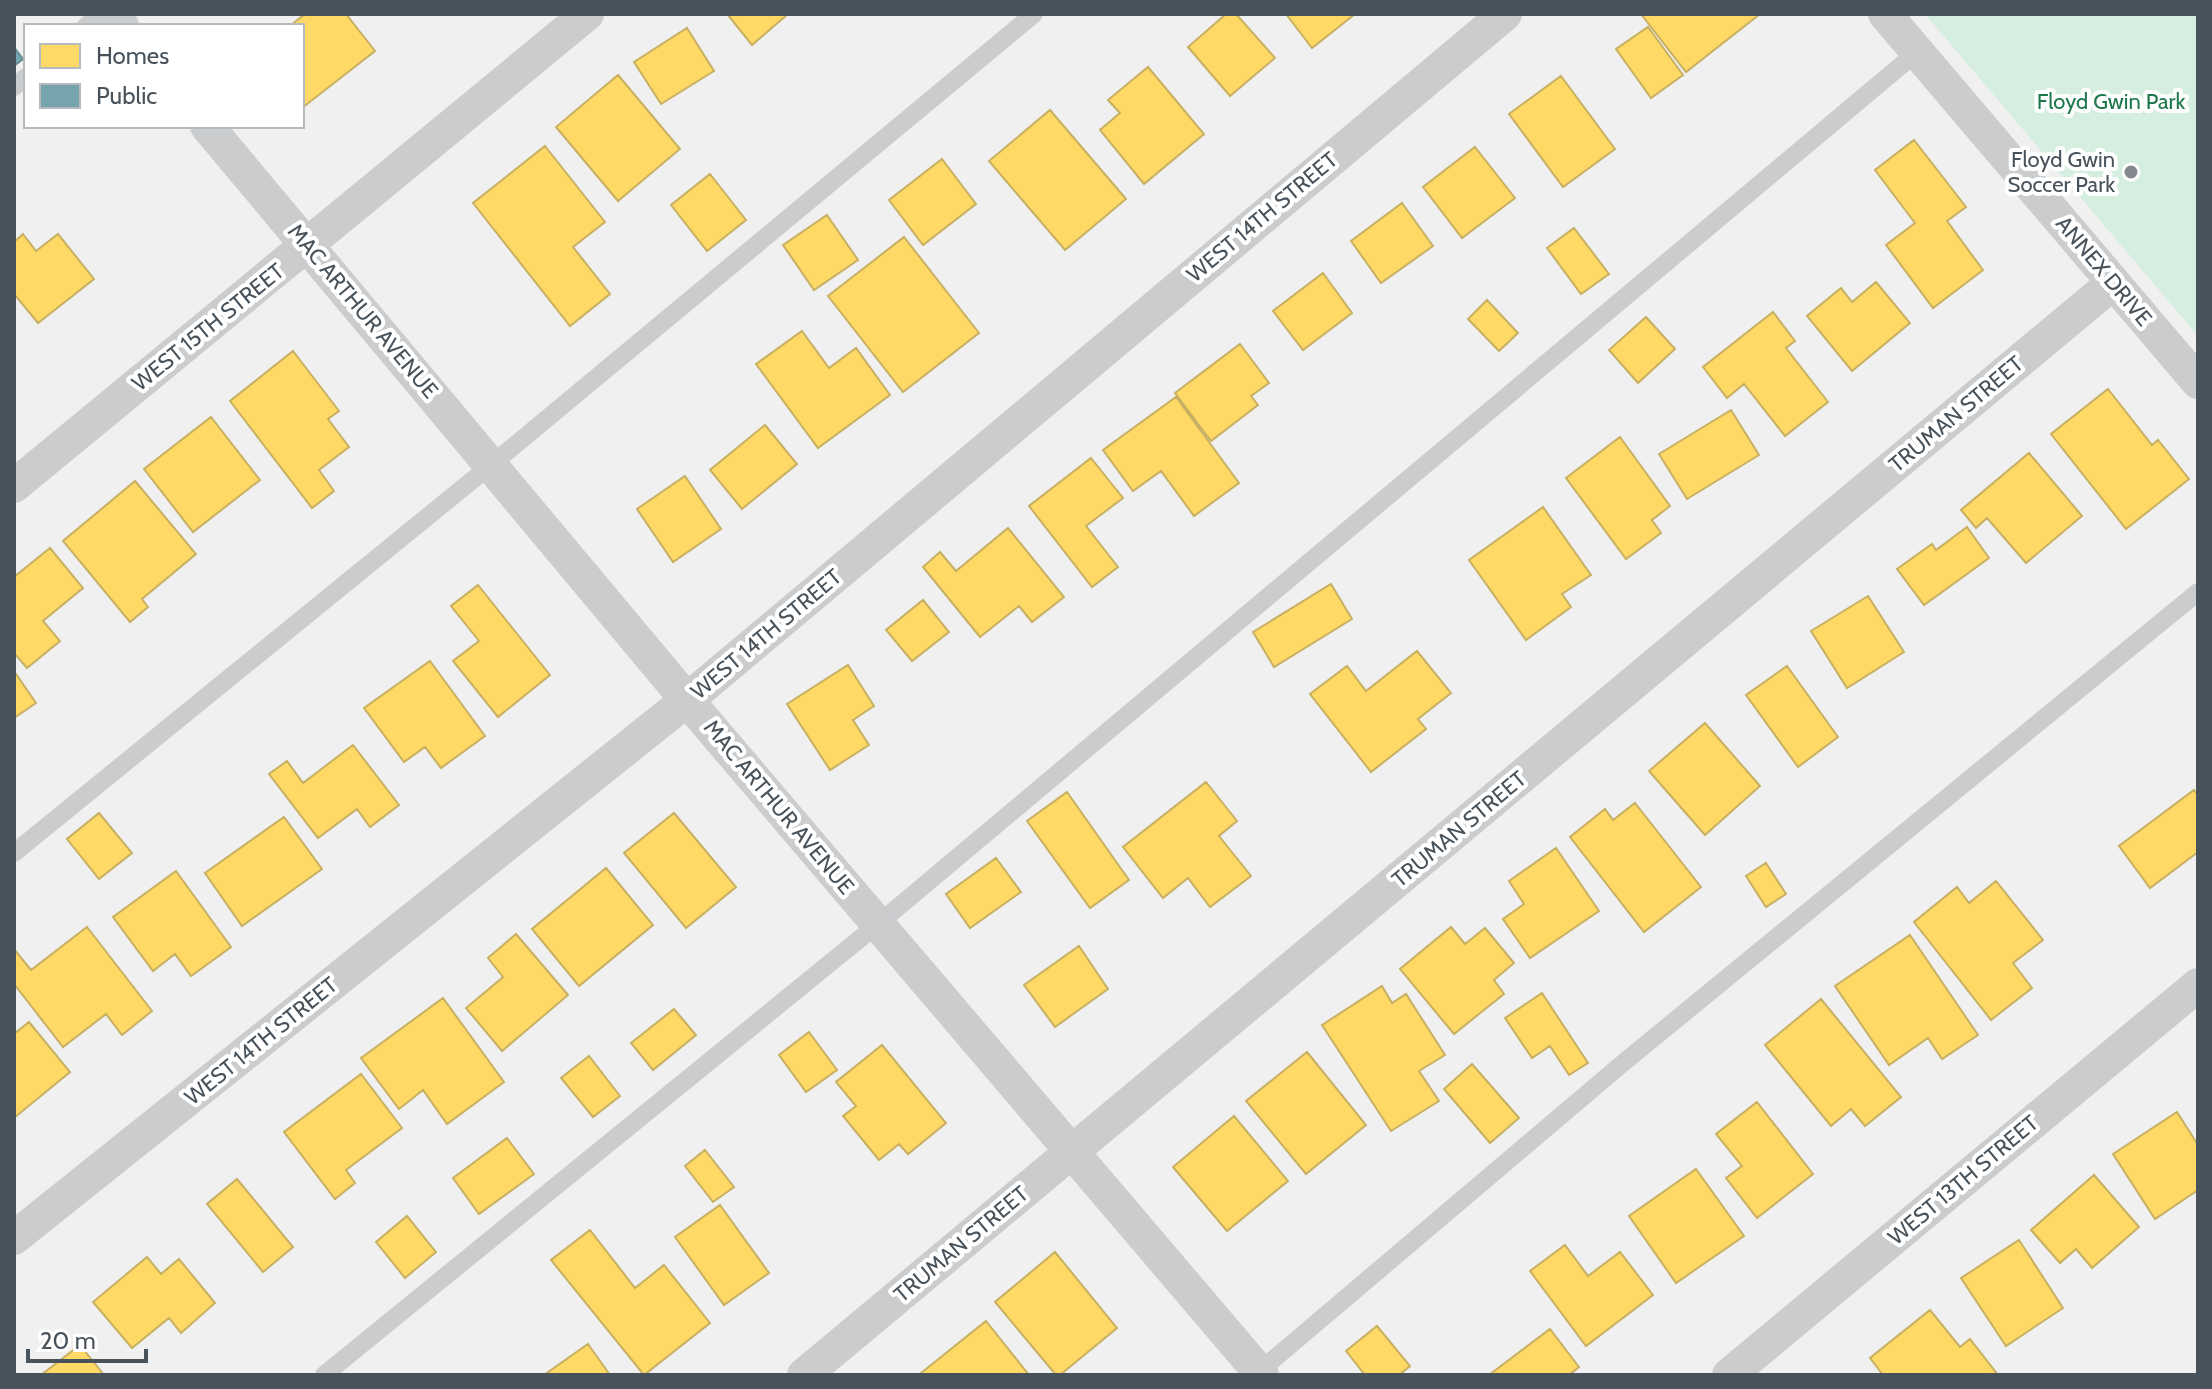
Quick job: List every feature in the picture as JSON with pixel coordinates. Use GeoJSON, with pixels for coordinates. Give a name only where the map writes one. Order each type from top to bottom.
{"type":"FeatureCollection","features":[{"type":"Feature","properties":{"kind":"street","name":"WEST 15TH STREET"},"geometry":{"type":"LineString","coordinates":[[14,486],[587,14]]}},
{"type":"Feature","properties":{"kind":"street","name":"WEST 14TH STREET"},"geometry":{"type":"LineString","coordinates":[[14,1238],[687,700],[1505,14]]}},
{"type":"Feature","properties":{"kind":"street","name":"ANNEX DRIVE"},"geometry":{"type":"LineString","coordinates":[[1885,14],[2198,382]]}},
{"type":"Feature","properties":{"kind":"street","name":"MAC ARTHUR AVENUE"},"geometry":{"type":"LineString","coordinates":[[209,128],[687,700],[1259,1374]]}},
{"type":"Feature","properties":{"kind":"street","name":"TRUMAN STREET"},"geometry":{"type":"LineString","coordinates":[[804,1375],[2113,283]]}},
{"type":"Feature","properties":{"kind":"street","name":"WEST 13TH STREET"},"geometry":{"type":"LineString","coordinates":[[1729,1375],[2198,985]]}},
{"type":"Feature","properties":{"kind":"lane"},"geometry":{"type":"LineString","coordinates":[[14,853],[491,465],[1034,14]]}},
{"type":"Feature","properties":{"kind":"lane"},"geometry":{"type":"LineString","coordinates":[[324,1375],[878,924],[1917,52]]}},
{"type":"Feature","properties":{"kind":"lane"},"geometry":{"type":"LineString","coordinates":[[1259,1374],[1623,1063],[2198,592]]}},
{"type":"Feature","properties":{"kind":"green space","name":"Floyd Gwin Park"},"geometry":{"type":"Polygon","coordinates":[[[1925,14],[2198,14],[2198,336],[1925,14]]]}},
{"type":"Feature","properties":{"kind":"building: Homes"},"geometry":{"type":"Polygon","coordinates":[[[305,14],[346,14],[375,51],[304,106],[304,24],[292,24],[305,14]]]}},
{"type":"Feature","properties":{"kind":"building: Homes"},"geometry":{"type":"Polygon","coordinates":[[[727,14],[788,14],[752,45],[727,14]]]}},
{"type":"Feature","properties":{"kind":"building: Homes"},"geometry":{"type":"Polygon","coordinates":[[[1226,14],[1236,14],[1275,58],[1230,96],[1188,47],[1226,14]]]}},
{"type":"Feature","properties":{"kind":"building: Homes"},"geometry":{"type":"Polygon","coordinates":[[[1286,14],[1355,14],[1312,48],[1286,14]]]}},
{"type":"Feature","properties":{"kind":"building: Homes"},"geometry":{"type":"Polygon","coordinates":[[[1641,14],[1760,14],[1686,72],[1641,14]]]}},
{"type":"Feature","properties":{"kind":"building: Homes"},"geometry":{"type":"Polygon","coordinates":[[[1648,27],[1683,75],[1651,98],[1616,49],[1648,27]]]}},
{"type":"Feature","properties":{"kind":"building: Homes"},"geometry":{"type":"Polygon","coordinates":[[[687,28],[714,71],[661,104],[634,62],[687,28]]]}},
{"type":"Feature","properties":{"kind":"building: Homes"},"geometry":{"type":"Polygon","coordinates":[[[1148,67],[1204,134],[1144,184],[1100,130],[1120,113],[1108,100],[1148,67]]]}},
{"type":"Feature","properties":{"kind":"building: Homes"},"geometry":{"type":"Polygon","coordinates":[[[618,75],[680,149],[618,201],[556,127],[618,75]]]}},
{"type":"Feature","properties":{"kind":"building: Homes"},"geometry":{"type":"Polygon","coordinates":[[[1561,76],[1615,149],[1563,187],[1509,114],[1561,76]]]}},
{"type":"Feature","properties":{"kind":"building: Homes"},"geometry":{"type":"Polygon","coordinates":[[[1050,110],[1126,199],[1065,250],[989,161],[1050,110]]]}},
{"type":"Feature","properties":{"kind":"building: Homes"},"geometry":{"type":"Polygon","coordinates":[[[1914,140],[1966,207],[1947,221],[1983,270],[1933,308],[1886,245],[1915,223],[1875,170],[1914,140]]]}},
{"type":"Feature","properties":{"kind":"building: Homes"},"geometry":{"type":"Polygon","coordinates":[[[545,146],[605,222],[573,247],[610,294],[570,326],[473,203],[545,146]]]}},
{"type":"Feature","properties":{"kind":"building: Homes"},"geometry":{"type":"Polygon","coordinates":[[[1475,147],[1515,198],[1462,238],[1423,187],[1475,147]]]}},
{"type":"Feature","properties":{"kind":"building: Homes"},"geometry":{"type":"Polygon","coordinates":[[[942,159],[976,204],[923,245],[889,200],[942,159]]]}},
{"type":"Feature","properties":{"kind":"building: Homes"},"geometry":{"type":"Polygon","coordinates":[[[710,174],[746,220],[707,251],[671,205],[710,174]]]}},
{"type":"Feature","properties":{"kind":"building: Homes"},"geometry":{"type":"Polygon","coordinates":[[[1402,203],[1433,246],[1381,283],[1351,241],[1402,203]]]}},
{"type":"Feature","properties":{"kind":"building: Homes"},"geometry":{"type":"Polygon","coordinates":[[[827,215],[858,260],[814,290],[783,245],[827,215]]]}},
{"type":"Feature","properties":{"kind":"building: Homes"},"geometry":{"type":"Polygon","coordinates":[[[1574,228],[1609,274],[1581,294],[1547,248],[1574,228]]]}},
{"type":"Feature","properties":{"kind":"building: Homes"},"geometry":{"type":"Polygon","coordinates":[[[23,234],[36,251],[58,234],[94,279],[38,323],[14,294],[14,242],[23,234]]]}},
{"type":"Feature","properties":{"kind":"building: Homes"},"geometry":{"type":"Polygon","coordinates":[[[904,237],[979,333],[903,392],[828,296],[904,237]]]}},
{"type":"Feature","properties":{"kind":"building: Homes"},"geometry":{"type":"Polygon","coordinates":[[[1323,273],[1352,313],[1303,350],[1273,311],[1323,273]]]}},
{"type":"Feature","properties":{"kind":"building: Homes"},"geometry":{"type":"Polygon","coordinates":[[[1876,282],[1910,323],[1852,371],[1807,316],[1841,288],[1852,302],[1876,282]]]}},
{"type":"Feature","properties":{"kind":"building: Homes"},"geometry":{"type":"Polygon","coordinates":[[[1487,300],[1518,333],[1499,351],[1468,319],[1487,300]]]}},
{"type":"Feature","properties":{"kind":"building: Homes"},"geometry":{"type":"Polygon","coordinates":[[[1773,312],[1795,341],[1786,348],[1828,402],[1785,436],[1744,384],[1727,398],[1703,367],[1773,312]]]}},
{"type":"Feature","properties":{"kind":"building: Homes"},"geometry":{"type":"Polygon","coordinates":[[[1646,317],[1675,349],[1638,383],[1609,350],[1646,317]]]}},
{"type":"Feature","properties":{"kind":"building: Homes"},"geometry":{"type":"Polygon","coordinates":[[[802,331],[829,368],[856,348],[890,395],[818,448],[756,364],[802,331]]]}},
{"type":"Feature","properties":{"kind":"building: Homes"},"geometry":{"type":"Polygon","coordinates":[[[1240,344],[1269,383],[1251,396],[1258,405],[1211,441],[1175,393],[1240,344]]]}},
{"type":"Feature","properties":{"kind":"building: Homes"},"geometry":{"type":"Polygon","coordinates":[[[293,351],[339,411],[328,419],[349,447],[319,470],[334,491],[312,508],[230,401],[293,351]]]}},
{"type":"Feature","properties":{"kind":"building: Homes"},"geometry":{"type":"Polygon","coordinates":[[[2108,389],[2152,445],[2158,440],[2189,479],[2126,529],[2051,434],[2108,389]]]}},
{"type":"Feature","properties":{"kind":"building: Homes"},"geometry":{"type":"Polygon","coordinates":[[[1176,397],[1239,483],[1194,516],[1161,471],[1133,491],[1103,450],[1176,397]]]}},
{"type":"Feature","properties":{"kind":"building: Homes"},"geometry":{"type":"Polygon","coordinates":[[[1731,410],[1759,455],[1687,499],[1659,454],[1731,410]]]}},
{"type":"Feature","properties":{"kind":"building: Homes"},"geometry":{"type":"Polygon","coordinates":[[[211,417],[260,480],[193,532],[144,469],[211,417]]]}},
{"type":"Feature","properties":{"kind":"building: Homes"},"geometry":{"type":"Polygon","coordinates":[[[765,425],[797,464],[742,509],[710,470],[765,425]]]}},
{"type":"Feature","properties":{"kind":"building: Homes"},"geometry":{"type":"Polygon","coordinates":[[[1620,437],[1670,506],[1652,520],[1661,533],[1626,559],[1566,478],[1620,437]]]}},
{"type":"Feature","properties":{"kind":"building: Homes"},"geometry":{"type":"Polygon","coordinates":[[[2029,453],[2082,516],[2026,563],[1987,518],[1976,528],[1961,510],[2029,453]]]}},
{"type":"Feature","properties":{"kind":"building: Homes"},"geometry":{"type":"Polygon","coordinates":[[[1091,458],[1123,498],[1086,526],[1118,567],[1092,587],[1029,506],[1091,458]]]}},
{"type":"Feature","properties":{"kind":"building: Homes"},"geometry":{"type":"Polygon","coordinates":[[[685,476],[721,529],[673,562],[637,509],[685,476]]]}},
{"type":"Feature","properties":{"kind":"building: Homes"},"geometry":{"type":"Polygon","coordinates":[[[135,481],[196,554],[142,599],[148,607],[130,622],[63,541],[135,481]]]}},
{"type":"Feature","properties":{"kind":"building: Homes"},"geometry":{"type":"Polygon","coordinates":[[[1543,507],[1591,575],[1562,594],[1571,607],[1526,640],[1469,560],[1543,507]]]}},
{"type":"Feature","properties":{"kind":"building: Homes"},"geometry":{"type":"Polygon","coordinates":[[[1967,527],[1989,558],[1924,605],[1897,569],[1932,544],[1936,550],[1967,527]]]}},
{"type":"Feature","properties":{"kind":"building: Homes"},"geometry":{"type":"Polygon","coordinates":[[[1008,528],[1064,597],[1032,622],[1019,606],[980,637],[923,567],[940,552],[956,571],[1008,528]]]}},
{"type":"Feature","properties":{"kind":"building: Homes"},"geometry":{"type":"Polygon","coordinates":[[[50,548],[83,588],[43,621],[60,641],[27,668],[14,653],[14,577],[50,548]]]}},
{"type":"Feature","properties":{"kind":"building: Homes"},"geometry":{"type":"Polygon","coordinates":[[[1331,584],[1352,619],[1274,667],[1253,632],[1331,584]]]}},
{"type":"Feature","properties":{"kind":"building: Homes"},"geometry":{"type":"Polygon","coordinates":[[[478,585],[550,675],[498,717],[453,661],[479,641],[451,606],[478,585]]]}},
{"type":"Feature","properties":{"kind":"building: Homes"},"geometry":{"type":"Polygon","coordinates":[[[1868,596],[1904,652],[1847,688],[1811,631],[1868,596]]]}},
{"type":"Feature","properties":{"kind":"building: Homes"},"geometry":{"type":"Polygon","coordinates":[[[923,600],[949,632],[912,661],[886,630],[923,600]]]}},
{"type":"Feature","properties":{"kind":"building: Homes"},"geometry":{"type":"Polygon","coordinates":[[[1417,651],[1451,693],[1418,719],[1426,729],[1371,772],[1310,694],[1347,666],[1366,691],[1417,651]]]}},
{"type":"Feature","properties":{"kind":"building: Homes"},"geometry":{"type":"Polygon","coordinates":[[[430,661],[485,736],[441,768],[425,747],[404,762],[364,708],[430,661]]]}},
{"type":"Feature","properties":{"kind":"building: Homes"},"geometry":{"type":"Polygon","coordinates":[[[848,665],[874,706],[853,720],[869,745],[830,770],[787,704],[848,665]]]}},
{"type":"Feature","properties":{"kind":"building: Homes"},"geometry":{"type":"Polygon","coordinates":[[[1787,666],[1838,737],[1798,767],[1746,695],[1787,666]]]}},
{"type":"Feature","properties":{"kind":"building: Homes"},"geometry":{"type":"Polygon","coordinates":[[[14,671],[36,703],[14,718],[14,671]]]}},
{"type":"Feature","properties":{"kind":"building: Homes"},"geometry":{"type":"Polygon","coordinates":[[[1705,723],[1760,786],[1705,835],[1649,771],[1705,723]]]}},
{"type":"Feature","properties":{"kind":"building: Homes"},"geometry":{"type":"Polygon","coordinates":[[[353,745],[399,805],[370,827],[357,809],[318,838],[269,774],[287,761],[303,783],[353,745]]]}},
{"type":"Feature","properties":{"kind":"building: Homes"},"geometry":{"type":"Polygon","coordinates":[[[1206,782],[1237,821],[1219,836],[1251,876],[1210,907],[1188,878],[1163,898],[1123,847],[1206,782]]]}},
{"type":"Feature","properties":{"kind":"building: Homes"},"geometry":{"type":"Polygon","coordinates":[[[2194,790],[2198,795],[2198,852],[2150,888],[2119,846],[2194,790]]]}},
{"type":"Feature","properties":{"kind":"building: Homes"},"geometry":{"type":"Polygon","coordinates":[[[1067,792],[1129,880],[1090,908],[1027,821],[1067,792]]]}},
{"type":"Feature","properties":{"kind":"building: Homes"},"geometry":{"type":"Polygon","coordinates":[[[1635,803],[1701,887],[1644,932],[1570,837],[1605,809],[1613,820],[1635,803]]]}},
{"type":"Feature","properties":{"kind":"building: Homes"},"geometry":{"type":"Polygon","coordinates":[[[99,813],[132,853],[99,879],[67,839],[99,813]]]}},
{"type":"Feature","properties":{"kind":"building: Homes"},"geometry":{"type":"Polygon","coordinates":[[[674,813],[736,887],[686,928],[624,853],[674,813]]]}},
{"type":"Feature","properties":{"kind":"building: Homes"},"geometry":{"type":"Polygon","coordinates":[[[284,817],[322,869],[242,926],[205,873],[284,817]]]}},
{"type":"Feature","properties":{"kind":"building: Homes"},"geometry":{"type":"Polygon","coordinates":[[[1556,848],[1599,911],[1530,958],[1503,919],[1524,904],[1509,881],[1556,848]]]}},
{"type":"Feature","properties":{"kind":"building: Homes"},"geometry":{"type":"Polygon","coordinates":[[[996,858],[1021,892],[970,928],[946,894],[996,858]]]}},
{"type":"Feature","properties":{"kind":"building: Homes"},"geometry":{"type":"Polygon","coordinates":[[[1766,863],[1786,894],[1766,907],[1746,876],[1766,863]]]}},
{"type":"Feature","properties":{"kind":"building: Homes"},"geometry":{"type":"Polygon","coordinates":[[[606,868],[653,925],[579,986],[532,929],[606,868]]]}},
{"type":"Feature","properties":{"kind":"building: Homes"},"geometry":{"type":"Polygon","coordinates":[[[176,871],[231,947],[191,976],[175,954],[153,971],[113,917],[176,871]]]}},
{"type":"Feature","properties":{"kind":"building: Homes"},"geometry":{"type":"Polygon","coordinates":[[[1996,881],[2043,940],[2013,963],[2032,988],[1991,1020],[1914,922],[1957,887],[1969,903],[1996,881]]]}},
{"type":"Feature","properties":{"kind":"building: Homes"},"geometry":{"type":"Polygon","coordinates":[[[87,927],[152,1011],[122,1035],[106,1014],[63,1047],[14,984],[14,949],[31,970],[87,927]]]}},
{"type":"Feature","properties":{"kind":"building: Homes"},"geometry":{"type":"Polygon","coordinates":[[[1451,927],[1465,944],[1485,928],[1514,963],[1494,980],[1504,994],[1454,1034],[1400,969],[1451,927]]]}},
{"type":"Feature","properties":{"kind":"building: Homes"},"geometry":{"type":"Polygon","coordinates":[[[516,934],[568,995],[502,1051],[466,1008],[503,977],[488,958],[516,934]]]}},
{"type":"Feature","properties":{"kind":"building: Homes"},"geometry":{"type":"Polygon","coordinates":[[[1910,935],[1978,1035],[1942,1059],[1928,1038],[1889,1065],[1835,986],[1910,935]]]}},
{"type":"Feature","properties":{"kind":"building: Homes"},"geometry":{"type":"Polygon","coordinates":[[[1079,946],[1108,989],[1055,1027],[1024,985],[1079,946]]]}},
{"type":"Feature","properties":{"kind":"building: Homes"},"geometry":{"type":"Polygon","coordinates":[[[1382,986],[1392,1003],[1406,994],[1445,1055],[1419,1071],[1439,1101],[1391,1131],[1322,1025],[1382,986]]]}},
{"type":"Feature","properties":{"kind":"building: Homes"},"geometry":{"type":"Polygon","coordinates":[[[1542,993],[1588,1063],[1569,1075],[1550,1046],[1532,1058],[1505,1018],[1542,993]]]}},
{"type":"Feature","properties":{"kind":"building: Homes"},"geometry":{"type":"Polygon","coordinates":[[[443,998],[504,1082],[447,1124],[423,1090],[399,1109],[361,1058],[443,998]]]}},
{"type":"Feature","properties":{"kind":"building: Homes"},"geometry":{"type":"Polygon","coordinates":[[[1821,999],[1901,1097],[1865,1126],[1851,1109],[1831,1126],[1765,1045],[1821,999]]]}},
{"type":"Feature","properties":{"kind":"building: Homes"},"geometry":{"type":"Polygon","coordinates":[[[674,1009],[696,1035],[653,1070],[631,1043],[674,1009]]]}},
{"type":"Feature","properties":{"kind":"building: Homes"},"geometry":{"type":"Polygon","coordinates":[[[29,1022],[70,1072],[14,1118],[14,1034],[29,1022]]]}},
{"type":"Feature","properties":{"kind":"building: Homes"},"geometry":{"type":"Polygon","coordinates":[[[809,1032],[837,1070],[806,1092],[779,1055],[809,1032]]]}},
{"type":"Feature","properties":{"kind":"building: Homes"},"geometry":{"type":"Polygon","coordinates":[[[882,1045],[946,1123],[908,1154],[899,1144],[879,1160],[843,1116],[856,1106],[836,1082],[882,1045]]]}},
{"type":"Feature","properties":{"kind":"building: Homes"},"geometry":{"type":"Polygon","coordinates":[[[1307,1052],[1366,1125],[1306,1174],[1246,1101],[1307,1052]]]}},
{"type":"Feature","properties":{"kind":"building: Homes"},"geometry":{"type":"Polygon","coordinates":[[[589,1056],[620,1096],[593,1117],[561,1078],[589,1056]]]}},
{"type":"Feature","properties":{"kind":"building: Homes"},"geometry":{"type":"Polygon","coordinates":[[[1472,1064],[1519,1118],[1490,1143],[1444,1089],[1472,1064]]]}},
{"type":"Feature","properties":{"kind":"building: Homes"},"geometry":{"type":"Polygon","coordinates":[[[361,1074],[402,1128],[346,1170],[355,1183],[335,1199],[284,1132],[361,1074]]]}},
{"type":"Feature","properties":{"kind":"building: Homes"},"geometry":{"type":"Polygon","coordinates":[[[1757,1102],[1813,1174],[1757,1218],[1726,1178],[1742,1166],[1716,1134],[1757,1102]]]}},
{"type":"Feature","properties":{"kind":"building: Homes"},"geometry":{"type":"Polygon","coordinates":[[[2177,1112],[2198,1145],[2198,1190],[2155,1219],[2113,1154],[2177,1112]]]}},
{"type":"Feature","properties":{"kind":"building: Homes"},"geometry":{"type":"Polygon","coordinates":[[[1234,1116],[1288,1181],[1227,1231],[1173,1167],[1234,1116]]]}},
{"type":"Feature","properties":{"kind":"building: Homes"},"geometry":{"type":"Polygon","coordinates":[[[507,1138],[534,1174],[479,1214],[453,1178],[507,1138]]]}},
{"type":"Feature","properties":{"kind":"building: Homes"},"geometry":{"type":"Polygon","coordinates":[[[705,1150],[734,1187],[713,1202],[685,1166],[705,1150]]]}},
{"type":"Feature","properties":{"kind":"building: Homes"},"geometry":{"type":"Polygon","coordinates":[[[1696,1169],[1744,1236],[1676,1283],[1629,1216],[1696,1169]]]}},
{"type":"Feature","properties":{"kind":"building: Homes"},"geometry":{"type":"Polygon","coordinates":[[[2094,1175],[2139,1227],[2092,1268],[2076,1249],[2060,1263],[2031,1230],[2094,1175]]]}},
{"type":"Feature","properties":{"kind":"building: Homes"},"geometry":{"type":"Polygon","coordinates":[[[237,1179],[293,1247],[263,1272],[207,1204],[237,1179]]]}},
{"type":"Feature","properties":{"kind":"building: Homes"},"geometry":{"type":"Polygon","coordinates":[[[720,1205],[769,1273],[724,1305],[675,1237],[720,1205]]]}},
{"type":"Feature","properties":{"kind":"building: Homes"},"geometry":{"type":"Polygon","coordinates":[[[407,1216],[436,1252],[405,1278],[376,1242],[407,1216]]]}},
{"type":"Feature","properties":{"kind":"building: Homes"},"geometry":{"type":"Polygon","coordinates":[[[590,1230],[635,1288],[664,1265],[710,1323],[644,1375],[551,1260],[590,1230]]]}},
{"type":"Feature","properties":{"kind":"building: Homes"},"geometry":{"type":"Polygon","coordinates":[[[2019,1240],[2063,1308],[2006,1346],[1961,1278],[2019,1240]]]}},
{"type":"Feature","properties":{"kind":"building: Homes"},"geometry":{"type":"Polygon","coordinates":[[[1565,1245],[1588,1276],[1620,1252],[1653,1295],[1586,1346],[1530,1271],[1565,1245]]]}},
{"type":"Feature","properties":{"kind":"building: Homes"},"geometry":{"type":"Polygon","coordinates":[[[1055,1252],[1117,1328],[1060,1375],[1056,1375],[995,1302],[1055,1252]]]}},
{"type":"Feature","properties":{"kind":"building: Homes"},"geometry":{"type":"Polygon","coordinates":[[[147,1257],[161,1274],[179,1259],[215,1303],[181,1333],[169,1318],[132,1348],[93,1302],[147,1257]]]}},
{"type":"Feature","properties":{"kind":"building: Homes"},"geometry":{"type":"Polygon","coordinates":[[[1930,1310],[1960,1347],[1970,1339],[1998,1375],[1883,1375],[1870,1358],[1930,1310]]]}},
{"type":"Feature","properties":{"kind":"building: Homes"},"geometry":{"type":"Polygon","coordinates":[[[986,1321],[1029,1375],[921,1373],[986,1321]]]}},
{"type":"Feature","properties":{"kind":"building: Homes"},"geometry":{"type":"Polygon","coordinates":[[[1377,1326],[1410,1366],[1399,1375],[1365,1375],[1346,1351],[1377,1326]]]}},
{"type":"Feature","properties":{"kind":"building: Homes"},"geometry":{"type":"Polygon","coordinates":[[[1550,1329],[1579,1367],[1569,1375],[1489,1375],[1550,1329]]]}},
{"type":"Feature","properties":{"kind":"building: Homes"},"geometry":{"type":"Polygon","coordinates":[[[588,1344],[610,1375],[544,1375],[588,1344]]]}},
{"type":"Feature","properties":{"kind":"building: Homes"},"geometry":{"type":"Polygon","coordinates":[[[80,1345],[104,1375],[41,1375],[80,1345]]]}},
{"type":"Feature","properties":{"kind":"building: Public"},"geometry":{"type":"Polygon","coordinates":[[[14,47],[23,59],[14,66],[14,47]]]}},
{"type":"Feature","properties":{"kind":"place","name":"Floyd Gwin Soccer Park"},"geometry":{"type":"Point","coordinates":[2131,172]}}]}
